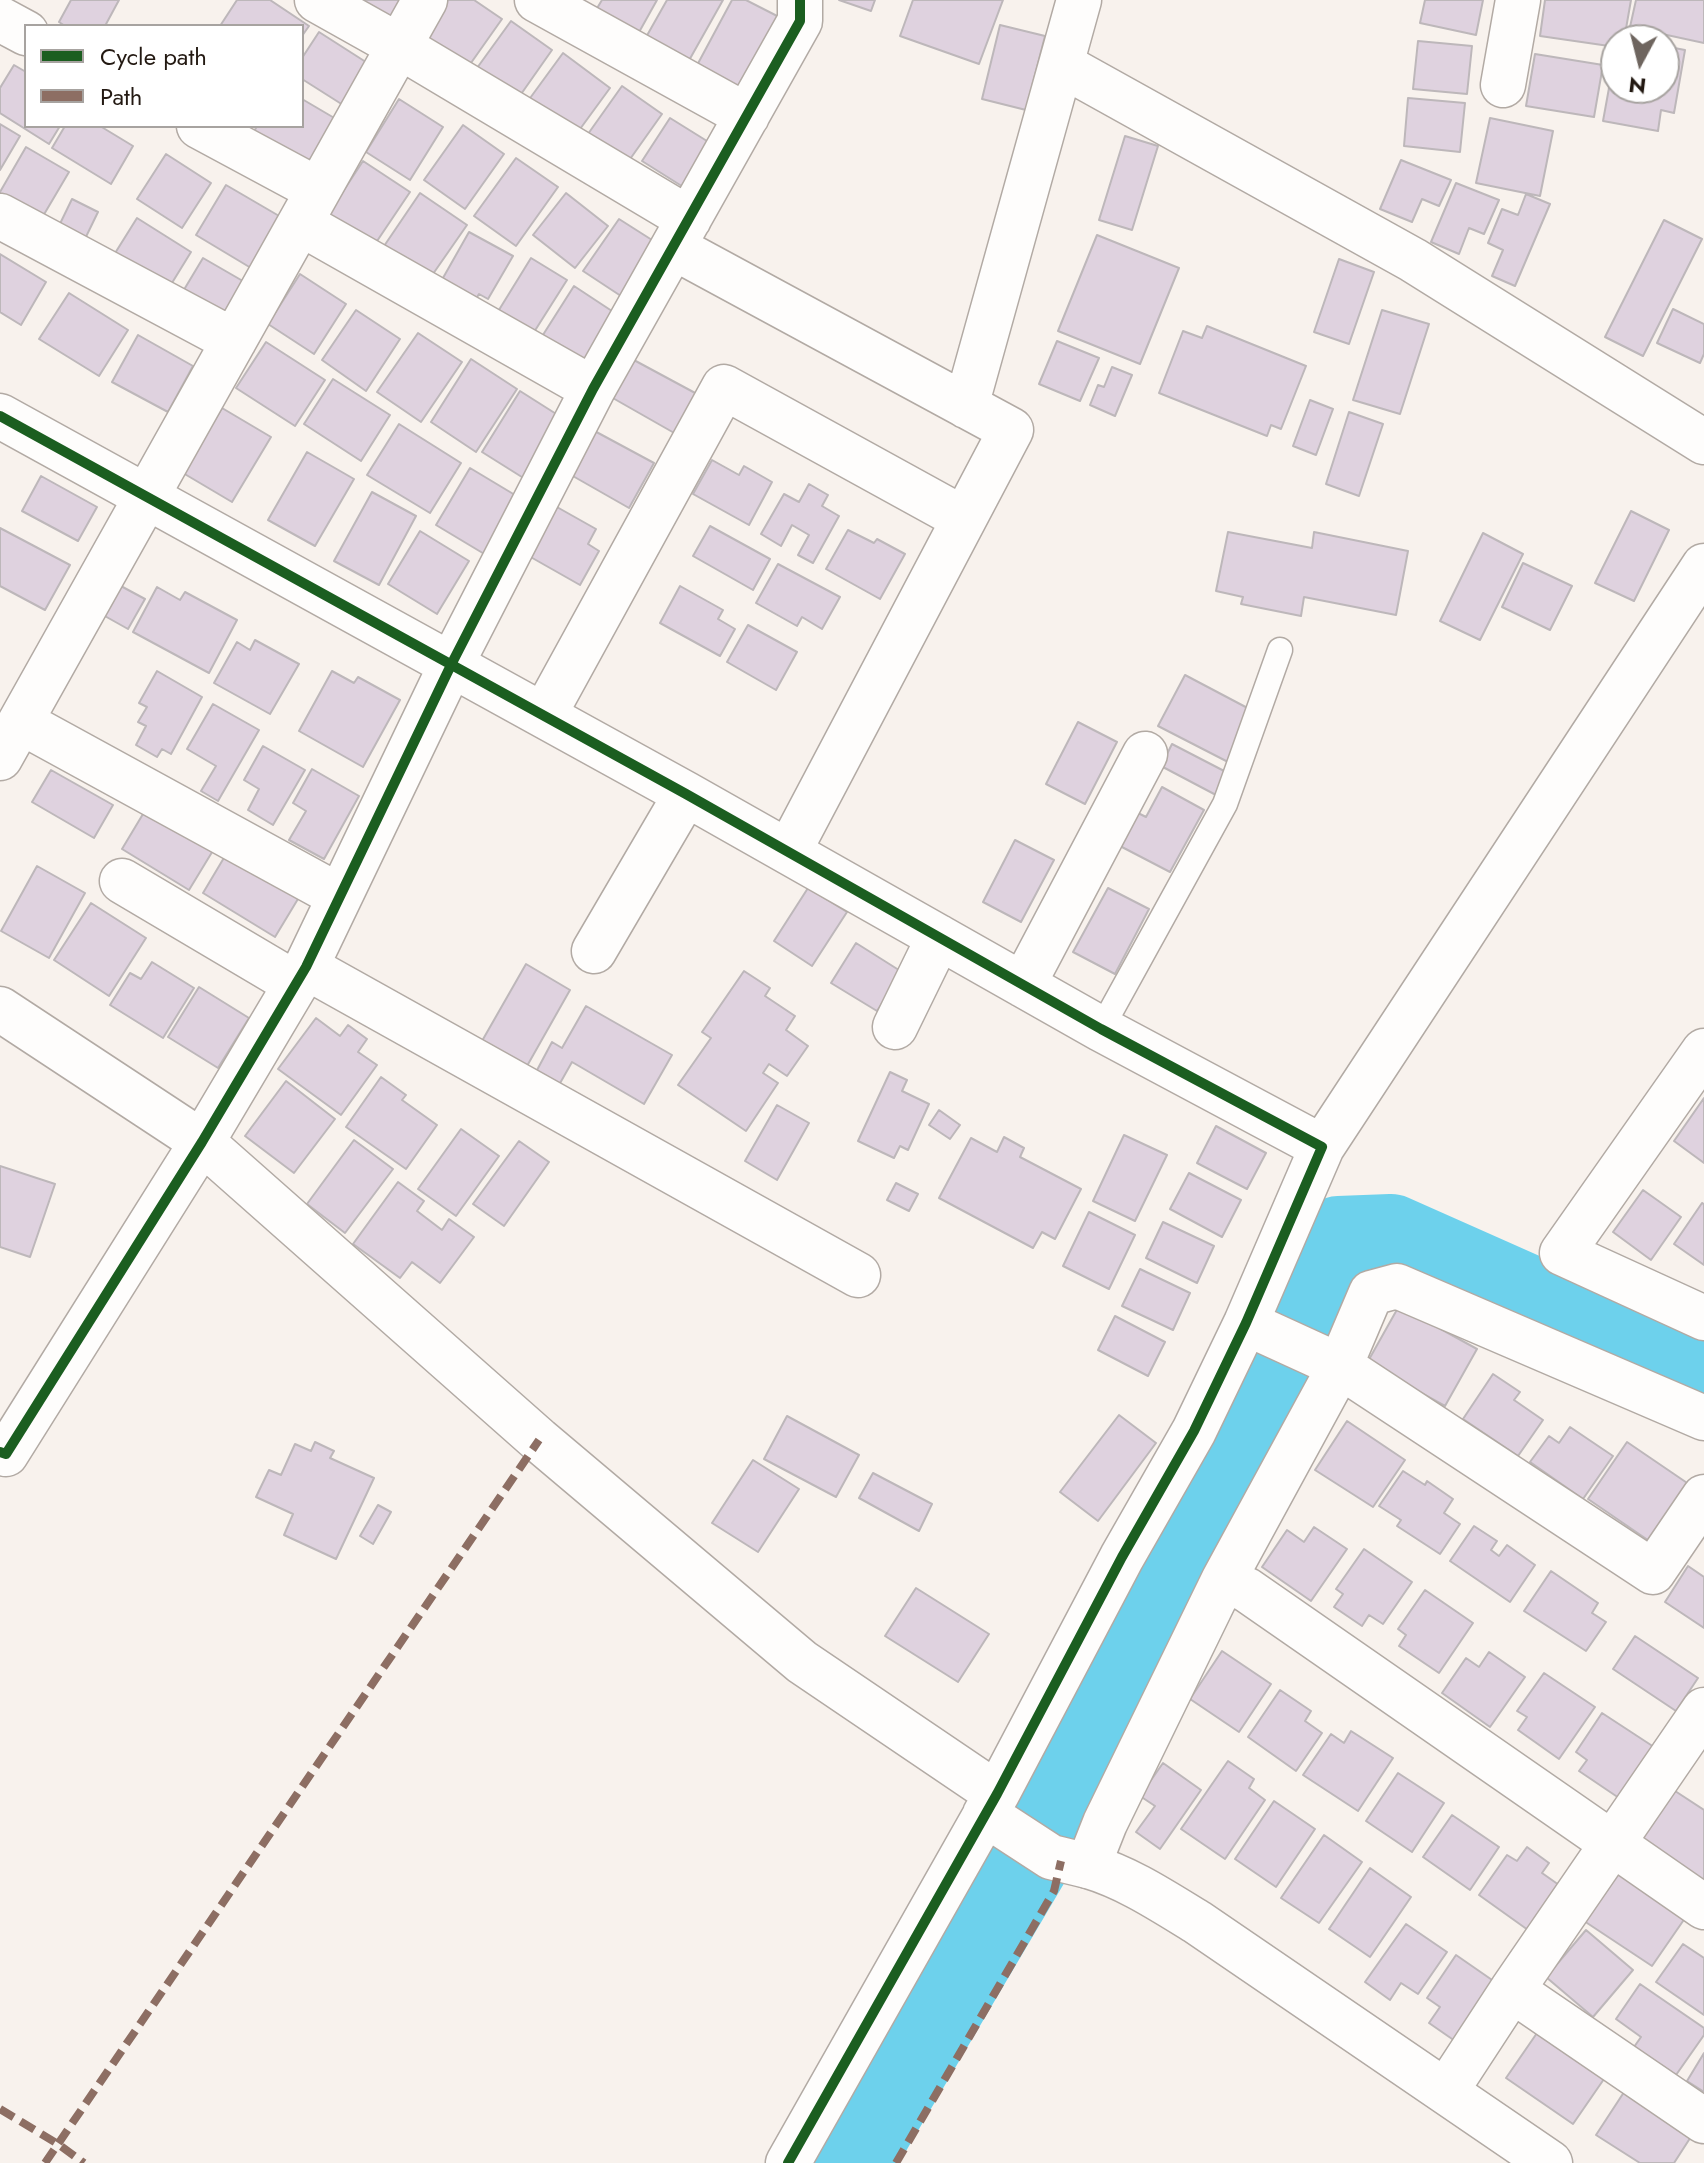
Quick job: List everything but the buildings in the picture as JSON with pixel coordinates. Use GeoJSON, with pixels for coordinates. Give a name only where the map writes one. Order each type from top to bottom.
{"type":"FeatureCollection","features":[{"type":"Feature","properties":{"kind":"street"},"geometry":{"type":"LineString","coordinates":[[317,0],[399,46],[681,233],[966,406],[1011,430],[789,851]]}},
{"type":"Feature","properties":{"kind":"street"},"geometry":{"type":"LineString","coordinates":[[339,896],[11,740],[425,0]]}},
{"type":"Feature","properties":{"kind":"street"},"geometry":{"type":"LineString","coordinates":[[537,0],[747,116]]}},
{"type":"Feature","properties":{"kind":"street"},"geometry":{"type":"LineString","coordinates":[[0,1452],[6,1454],[202,1142],[301,976],[452,663],[593,389],[800,21],[800,0]]}},
{"type":"Feature","properties":{"kind":"street"},"geometry":{"type":"LineString","coordinates":[[966,406],[1079,0]]}},
{"type":"Feature","properties":{"kind":"street"},"geometry":{"type":"LineString","coordinates":[[1503,85],[1518,0]]}},
{"type":"Feature","properties":{"kind":"street"},"geometry":{"type":"LineString","coordinates":[[0,19],[24,32]]}},
{"type":"Feature","properties":{"kind":"street"},"geometry":{"type":"LineString","coordinates":[[1062,65],[1413,260],[1704,442]]}},
{"type":"Feature","properties":{"kind":"street"},"geometry":{"type":"LineString","coordinates":[[202,128],[309,207],[593,389]]}},
{"type":"Feature","properties":{"kind":"street"},"geometry":{"type":"LineString","coordinates":[[0,216],[234,341]]}},
{"type":"Feature","properties":{"kind":"street"},"geometry":{"type":"LineString","coordinates":[[544,715],[724,387],[964,519]]}},
{"type":"Feature","properties":{"kind":"street"},"geometry":{"type":"LineString","coordinates":[[0,416],[452,663],[1101,1029],[1322,1147]]}},
{"type":"Feature","properties":{"kind":"street"},"geometry":{"type":"LineString","coordinates":[[788,2163],[998,1813],[1122,1557],[1257,1328],[1322,1147],[1704,566]]}},
{"type":"Feature","properties":{"kind":"street"},"geometry":{"type":"LineString","coordinates":[[1023,985],[1145,754]]}},
{"type":"Feature","properties":{"kind":"street"},"geometry":{"type":"LineString","coordinates":[[594,951],[686,794]]}},
{"type":"Feature","properties":{"kind":"street"},"geometry":{"type":"LineString","coordinates":[[122,881],[858,1275]]}},
{"type":"Feature","properties":{"kind":"street"},"geometry":{"type":"LineString","coordinates":[[895,1027],[939,937]]}},
{"type":"Feature","properties":{"kind":"street"},"geometry":{"type":"LineString","coordinates":[[0,1009],[202,1142],[539,1440],[802,1662],[998,1813],[1070,1862],[1113,1874],[1197,1922],[1550,2163]]}},
{"type":"Feature","properties":{"kind":"street"},"geometry":{"type":"LineString","coordinates":[[1704,1051],[1562,1253],[1704,1318]]}},
{"type":"Feature","properties":{"kind":"street"},"geometry":{"type":"LineString","coordinates":[[1070,1862],[1105,1823],[1224,1579],[1324,1360],[1371,1293],[1397,1286],[1704,1418]]}},
{"type":"Feature","properties":{"kind":"street"},"geometry":{"type":"LineString","coordinates":[[1257,1328],[1324,1360],[1653,1572],[1704,1497]]}},
{"type":"Feature","properties":{"kind":"street"},"geometry":{"type":"LineString","coordinates":[[1224,1579],[1247,1590],[1704,1907]]}},
{"type":"Feature","properties":{"kind":"street"},"geometry":{"type":"LineString","coordinates":[[1446,2091],[1704,1710]]}},
{"type":"Feature","properties":{"kind":"street"},"geometry":{"type":"LineString","coordinates":[[1512,1990],[1704,2121]]}},
{"type":"Feature","properties":{"kind":"lane"},"geometry":{"type":"LineString","coordinates":[[1101,1029],[1225,804],[1280,650]]}},
{"type":"Feature","properties":{"kind":"waterway"},"geometry":{"type":"LineString","coordinates":[[849,2163],[1051,1821],[1339,1239],[1391,1237],[1704,1376]]}},
{"type":"Feature","properties":{"kind":"marked path"},"geometry":{"type":"LineString","coordinates":[[45,2163],[539,1440]]}},
{"type":"Feature","properties":{"kind":"marked path"},"geometry":{"type":"LineString","coordinates":[[896,2163],[1054,1891],[1061,1861]]}},
{"type":"Feature","properties":{"kind":"marked path"},"geometry":{"type":"LineString","coordinates":[[0,2109],[84,2163]]}},
{"type":"Feature","properties":{"kind":"cycle path"},"geometry":{"type":"LineString","coordinates":[[0,1452],[6,1454],[202,1142],[306,967],[452,663],[593,389],[800,21],[800,0]]}},
{"type":"Feature","properties":{"kind":"cycle path"},"geometry":{"type":"LineString","coordinates":[[0,416],[686,794],[1101,1029],[1322,1147],[1246,1323],[1194,1431],[1122,1557],[997,1794],[788,2163]]}}]}
